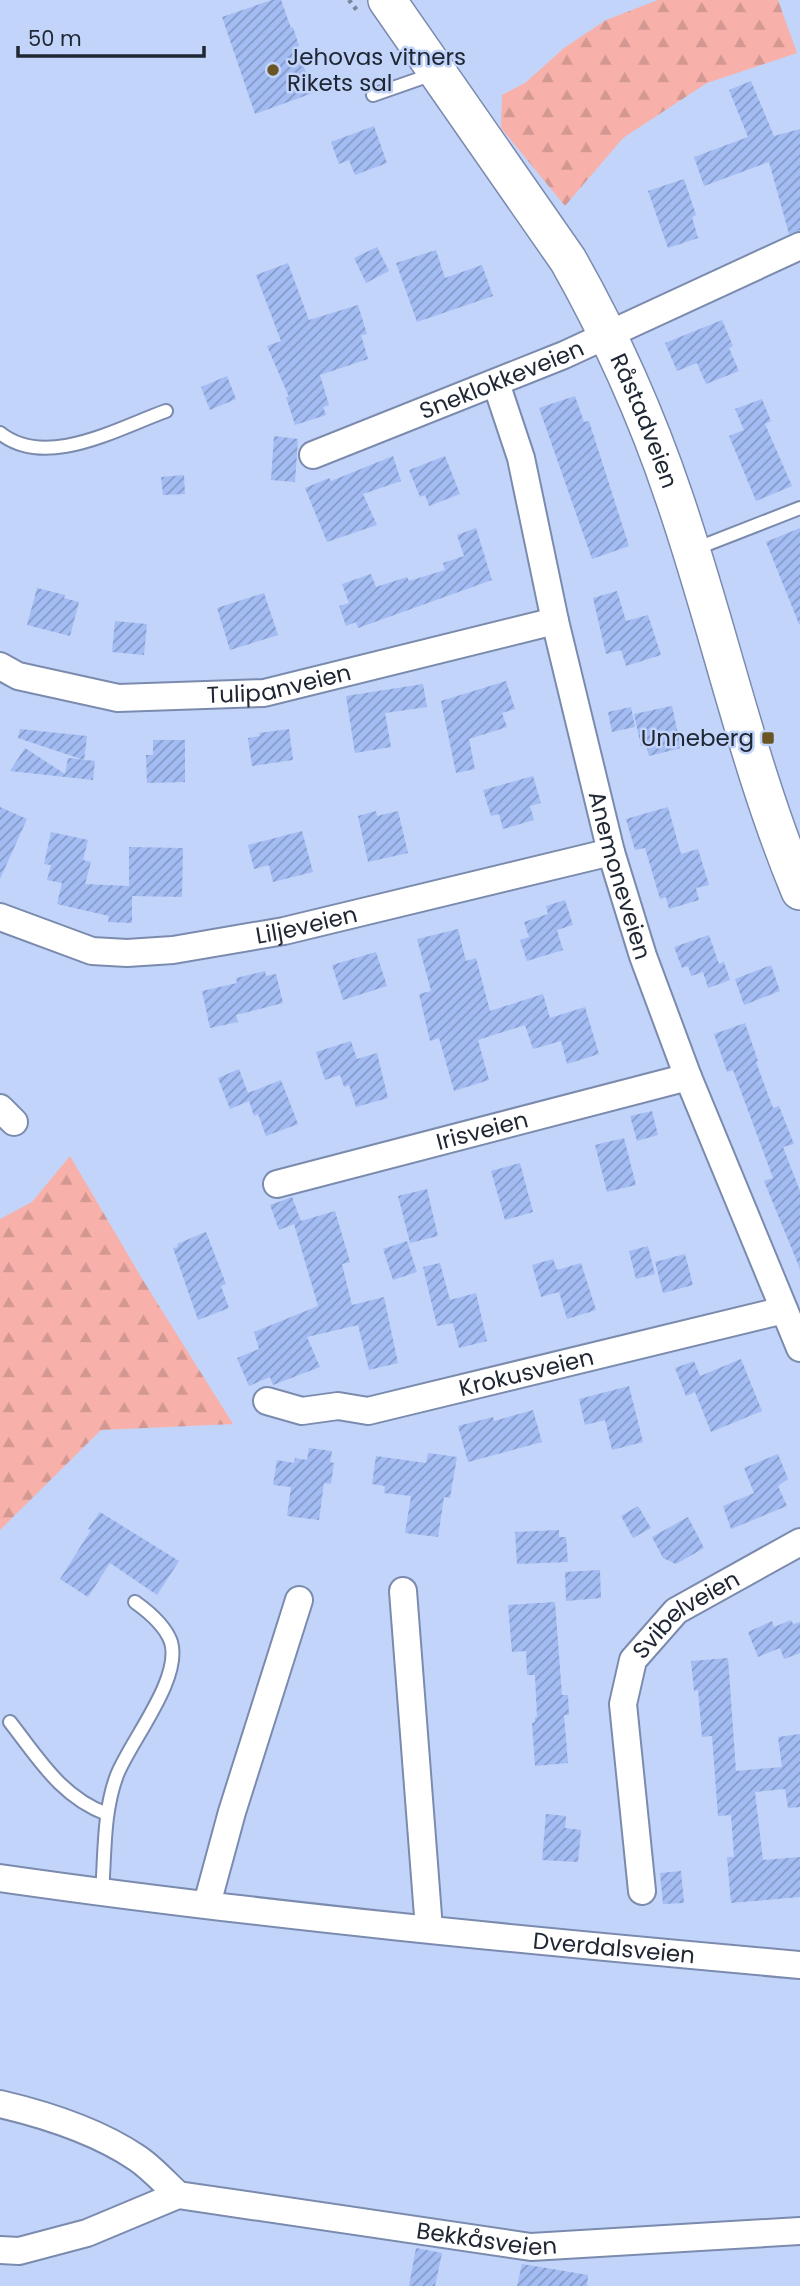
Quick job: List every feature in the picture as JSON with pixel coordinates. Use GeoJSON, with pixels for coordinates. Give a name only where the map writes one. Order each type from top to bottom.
{"type":"FeatureCollection","features":[{"type":"Feature","properties":{"kind":"main road","name":"Råstadveien"},"geometry":{"type":"LineString","coordinates":[[387,0],[568,260],[608,335],[639,402],[675,499],[742,726],[796,869]]}},
{"type":"Feature","properties":{"kind":"street","name":"Sneklokkeveien"},"geometry":{"type":"LineString","coordinates":[[313,455],[496,383],[608,335],[800,246]]}},
{"type":"Feature","properties":{"kind":"street","name":"Anemoneveien"},"geometry":{"type":"LineString","coordinates":[[496,383],[521,458],[555,621],[611,852],[643,956],[688,1077],[800,1348]]}},
{"type":"Feature","properties":{"kind":"street","name":"Tulipanveien"},"geometry":{"type":"LineString","coordinates":[[0,666],[18,676],[118,698],[264,693],[555,621]]}},
{"type":"Feature","properties":{"kind":"street","name":"Liljeveien"},"geometry":{"type":"LineString","coordinates":[[0,917],[92,951],[127,953],[173,950],[284,931],[611,852]]}},
{"type":"Feature","properties":{"kind":"street","name":"Irisveien"},"geometry":{"type":"LineString","coordinates":[[277,1184],[688,1077]]}},
{"type":"Feature","properties":{"kind":"street","name":"Krokusveien"},"geometry":{"type":"LineString","coordinates":[[267,1401],[302,1411],[338,1406],[368,1411],[784,1310]]}},
{"type":"Feature","properties":{"kind":"street","name":"Svibelveien"},"geometry":{"type":"LineString","coordinates":[[642,1891],[623,1704],[633,1660],[677,1611],[800,1542]]}},
{"type":"Feature","properties":{"kind":"street"},"geometry":{"type":"LineString","coordinates":[[403,1591],[429,1929]]}},
{"type":"Feature","properties":{"kind":"street"},"geometry":{"type":"LineString","coordinates":[[207,1905],[232,1812],[299,1600]]}},
{"type":"Feature","properties":{"kind":"street","name":"Dverdalsveien"},"geometry":{"type":"LineString","coordinates":[[0,1878],[207,1905],[800,1965]]}},
{"type":"Feature","properties":{"kind":"street"},"geometry":{"type":"LineString","coordinates":[[0,2104],[32,2112],[104,2138],[140,2160],[178,2195],[87,2233],[19,2251],[0,2250]]}},
{"type":"Feature","properties":{"kind":"street","name":"Bekkåsveien"},"geometry":{"type":"LineString","coordinates":[[178,2195],[531,2247],[800,2231]]}},
{"type":"Feature","properties":{"kind":"lane"},"geometry":{"type":"LineString","coordinates":[[373,95],[437,73]]}},
{"type":"Feature","properties":{"kind":"lane"},"geometry":{"type":"LineString","coordinates":[[0,433],[21,446],[61,446],[94,438],[166,411]]}},
{"type":"Feature","properties":{"kind":"lane"},"geometry":{"type":"LineString","coordinates":[[691,550],[800,508]]}},
{"type":"Feature","properties":{"kind":"lane"},"geometry":{"type":"LineString","coordinates":[[102,1893],[107,1814],[117,1775],[167,1682],[173,1656],[171,1640],[154,1615],[135,1602]]}},
{"type":"Feature","properties":{"kind":"lane"},"geometry":{"type":"LineString","coordinates":[[10,1722],[62,1788],[107,1814]]}},
{"type":"Feature","properties":{"kind":"green space"},"geometry":{"type":"Polygon","coordinates":[[[658,0],[778,0],[797,53],[707,83],[623,138],[565,206],[501,128],[502,95],[525,83],[564,48],[606,20],[658,0]]]}},
{"type":"Feature","properties":{"kind":"green space"},"geometry":{"type":"Polygon","coordinates":[[[70,1156],[144,1282],[233,1424],[101,1430],[0,1530],[0,1219],[32,1202],[70,1156]]]}},
{"type":"Feature","properties":{"kind":"building","name":"Jehovas vitners Rikets sal"},"geometry":{"type":"Polygon","coordinates":[[[272,0],[281,0],[291,28],[293,27],[313,93],[255,114],[222,17],[272,0]]]}},
{"type":"Feature","properties":{"kind":"building"},"geometry":{"type":"Polygon","coordinates":[[[751,81],[774,136],[800,129],[800,230],[789,234],[769,162],[704,186],[694,157],[748,137],[729,90],[751,81]]]}},
{"type":"Feature","properties":{"kind":"building"},"geometry":{"type":"Polygon","coordinates":[[[374,126],[387,163],[355,175],[349,160],[339,164],[331,142],[374,126]]]}},
{"type":"Feature","properties":{"kind":"building"},"geometry":{"type":"Polygon","coordinates":[[[684,179],[696,215],[692,217],[698,238],[668,248],[648,191],[684,179]]]}},
{"type":"Feature","properties":{"kind":"building"},"geometry":{"type":"Polygon","coordinates":[[[377,247],[389,271],[366,283],[354,258],[377,247]]]}},
{"type":"Feature","properties":{"kind":"building"},"geometry":{"type":"Polygon","coordinates":[[[436,250],[445,278],[482,265],[493,296],[417,322],[396,263],[436,250]]]}},
{"type":"Feature","properties":{"kind":"building"},"geometry":{"type":"Polygon","coordinates":[[[288,263],[309,320],[358,305],[367,334],[361,335],[368,359],[320,375],[329,405],[323,407],[326,415],[295,425],[286,397],[289,397],[267,346],[281,341],[256,275],[288,263]]]}},
{"type":"Feature","properties":{"kind":"building"},"geometry":{"type":"Polygon","coordinates":[[[722,320],[733,346],[729,348],[739,371],[706,384],[697,363],[677,371],[665,343],[722,320]]]}},
{"type":"Feature","properties":{"kind":"building"},"geometry":{"type":"Polygon","coordinates":[[[227,376],[236,399],[210,410],[201,387],[227,376]]]}},
{"type":"Feature","properties":{"kind":"building"},"geometry":{"type":"Polygon","coordinates":[[[575,396],[584,422],[589,421],[629,546],[592,559],[539,408],[575,396]]]}},
{"type":"Feature","properties":{"kind":"building"},"geometry":{"type":"Polygon","coordinates":[[[762,399],[771,421],[765,424],[792,486],[756,501],[729,436],[744,430],[735,409],[762,399]]]}},
{"type":"Feature","properties":{"kind":"building"},"geometry":{"type":"Polygon","coordinates":[[[274,436],[298,439],[295,482],[271,480],[274,436]]]}},
{"type":"Feature","properties":{"kind":"building"},"geometry":{"type":"Polygon","coordinates":[[[393,456],[401,481],[363,494],[377,525],[327,542],[305,488],[329,478],[331,481],[393,456]]]}},
{"type":"Feature","properties":{"kind":"building"},"geometry":{"type":"Polygon","coordinates":[[[445,456],[460,494],[429,506],[425,495],[420,497],[409,470],[445,456]]]}},
{"type":"Feature","properties":{"kind":"building"},"geometry":{"type":"Polygon","coordinates":[[[184,475],[185,494],[163,495],[161,477],[184,475]]]}},
{"type":"Feature","properties":{"kind":"building"},"geometry":{"type":"Polygon","coordinates":[[[476,528],[492,580],[358,628],[356,622],[346,626],[339,606],[349,603],[342,584],[371,574],[376,587],[407,577],[409,581],[445,570],[443,563],[464,556],[457,535],[476,528]]]}},
{"type":"Feature","properties":{"kind":"building"},"geometry":{"type":"Polygon","coordinates":[[[800,528],[800,624],[799,624],[766,542],[800,528]]]}},
{"type":"Feature","properties":{"kind":"building"},"geometry":{"type":"Polygon","coordinates":[[[37,588],[65,595],[64,598],[79,602],[70,636],[27,625],[37,588]]]}},
{"type":"Feature","properties":{"kind":"building"},"geometry":{"type":"Polygon","coordinates":[[[617,591],[626,621],[648,615],[661,655],[626,666],[621,650],[606,654],[593,598],[617,591]]]}},
{"type":"Feature","properties":{"kind":"building"},"geometry":{"type":"Polygon","coordinates":[[[264,593],[278,635],[230,650],[217,608],[264,593]]]}},
{"type":"Feature","properties":{"kind":"building"},"geometry":{"type":"Polygon","coordinates":[[[115,621],[147,624],[144,655],[112,652],[115,621]]]}},
{"type":"Feature","properties":{"kind":"building"},"geometry":{"type":"Polygon","coordinates":[[[506,681],[515,709],[502,713],[507,727],[469,739],[475,769],[456,773],[441,701],[506,681]]]}},
{"type":"Feature","properties":{"kind":"building"},"geometry":{"type":"Polygon","coordinates":[[[423,684],[427,707],[385,713],[391,747],[355,753],[346,696],[423,684]]]}},
{"type":"Feature","properties":{"kind":"building"},"geometry":{"type":"Polygon","coordinates":[[[672,706],[681,748],[649,756],[646,745],[641,746],[634,714],[672,706]]]}},
{"type":"Feature","properties":{"kind":"building"},"geometry":{"type":"Polygon","coordinates":[[[631,707],[635,727],[612,732],[608,712],[631,707]]]}},
{"type":"Feature","properties":{"kind":"building"},"geometry":{"type":"Polygon","coordinates":[[[20,729],[87,736],[84,760],[18,738],[20,729]]]}},
{"type":"Feature","properties":{"kind":"building"},"geometry":{"type":"Polygon","coordinates":[[[289,729],[293,760],[252,766],[248,738],[260,736],[259,733],[289,729]]]}},
{"type":"Feature","properties":{"kind":"building"},"geometry":{"type":"Polygon","coordinates":[[[153,740],[185,740],[185,782],[147,783],[146,755],[153,755],[153,740]]]}},
{"type":"Feature","properties":{"kind":"building"},"geometry":{"type":"Polygon","coordinates":[[[25,748],[65,774],[68,758],[95,761],[93,780],[10,771],[25,748]]]}},
{"type":"Feature","properties":{"kind":"building"},"geometry":{"type":"Polygon","coordinates":[[[533,776],[541,803],[530,806],[534,820],[503,829],[499,814],[491,816],[483,790],[533,776]]]}},
{"type":"Feature","properties":{"kind":"building"},"geometry":{"type":"Polygon","coordinates":[[[0,807],[27,819],[0,879],[0,807]]]}},
{"type":"Feature","properties":{"kind":"building"},"geometry":{"type":"Polygon","coordinates":[[[668,807],[681,854],[698,849],[709,885],[696,888],[699,900],[669,909],[666,897],[660,899],[645,848],[635,850],[626,819],[668,807]]]}},
{"type":"Feature","properties":{"kind":"building"},"geometry":{"type":"Polygon","coordinates":[[[376,811],[377,816],[398,811],[408,853],[368,862],[358,816],[376,811]]]}},
{"type":"Feature","properties":{"kind":"building"},"geometry":{"type":"Polygon","coordinates":[[[302,831],[313,872],[273,882],[269,865],[254,869],[248,845],[302,831]]]}},
{"type":"Feature","properties":{"kind":"building"},"geometry":{"type":"Polygon","coordinates":[[[51,832],[88,840],[83,860],[91,862],[85,884],[129,886],[129,847],[183,848],[182,897],[132,896],[132,923],[108,922],[109,916],[57,904],[62,883],[47,880],[51,865],[44,864],[51,832]]]}},
{"type":"Feature","properties":{"kind":"building"},"geometry":{"type":"Polygon","coordinates":[[[565,900],[573,925],[557,930],[563,950],[527,961],[520,940],[529,937],[524,922],[548,914],[546,906],[565,900]]]}},
{"type":"Feature","properties":{"kind":"building"},"geometry":{"type":"Polygon","coordinates":[[[458,929],[466,961],[476,958],[490,1011],[543,994],[550,1018],[585,1007],[599,1054],[567,1064],[561,1041],[533,1049],[525,1025],[478,1040],[489,1080],[454,1091],[439,1038],[430,1041],[419,994],[431,991],[417,939],[458,929]]]}},
{"type":"Feature","properties":{"kind":"building"},"geometry":{"type":"Polygon","coordinates":[[[709,935],[719,964],[724,962],[730,980],[708,988],[703,972],[691,976],[688,966],[682,968],[674,947],[709,935]]]}},
{"type":"Feature","properties":{"kind":"building"},"geometry":{"type":"Polygon","coordinates":[[[376,952],[387,986],[343,1000],[332,965],[376,952]]]}},
{"type":"Feature","properties":{"kind":"building"},"geometry":{"type":"Polygon","coordinates":[[[771,965],[780,991],[744,1005],[735,979],[771,965]]]}},
{"type":"Feature","properties":{"kind":"building"},"geometry":{"type":"Polygon","coordinates":[[[265,971],[266,976],[276,974],[283,1003],[236,1015],[238,1022],[210,1028],[202,991],[237,983],[236,978],[265,971]]]}},
{"type":"Feature","properties":{"kind":"building"},"geometry":{"type":"Polygon","coordinates":[[[745,1023],[773,1108],[779,1106],[794,1144],[783,1147],[800,1191],[800,1269],[764,1181],[773,1178],[733,1070],[727,1072],[714,1034],[745,1023]]]}},
{"type":"Feature","properties":{"kind":"building"},"geometry":{"type":"Polygon","coordinates":[[[351,1041],[357,1059],[377,1053],[388,1098],[356,1107],[349,1085],[344,1087],[340,1075],[325,1080],[316,1052],[351,1041]]]}},
{"type":"Feature","properties":{"kind":"building"},"geometry":{"type":"Polygon","coordinates":[[[239,1069],[248,1093],[281,1080],[298,1124],[266,1136],[258,1114],[254,1116],[249,1101],[230,1109],[218,1078],[239,1069]]]}},
{"type":"Feature","properties":{"kind":"building"},"geometry":{"type":"Polygon","coordinates":[[[652,1111],[658,1135],[637,1141],[630,1116],[652,1111]]]}},
{"type":"Feature","properties":{"kind":"building"},"geometry":{"type":"Polygon","coordinates":[[[624,1138],[636,1185],[607,1192],[595,1145],[624,1138]]]}},
{"type":"Feature","properties":{"kind":"building"},"geometry":{"type":"Polygon","coordinates":[[[520,1163],[533,1212],[505,1220],[491,1171],[520,1163]]]}},
{"type":"Feature","properties":{"kind":"building"},"geometry":{"type":"Polygon","coordinates":[[[427,1189],[438,1236],[410,1243],[398,1196],[427,1189]]]}},
{"type":"Feature","properties":{"kind":"building"},"geometry":{"type":"Polygon","coordinates":[[[292,1197],[301,1221],[335,1211],[350,1262],[342,1264],[352,1305],[384,1297],[398,1363],[369,1370],[358,1325],[307,1337],[320,1367],[273,1385],[270,1377],[249,1386],[237,1358],[259,1349],[254,1332],[318,1306],[294,1224],[279,1230],[270,1205],[292,1197]]]}},
{"type":"Feature","properties":{"kind":"building"},"geometry":{"type":"Polygon","coordinates":[[[206,1232],[226,1284],[221,1286],[229,1308],[198,1320],[173,1248],[206,1232]]]}},
{"type":"Feature","properties":{"kind":"building"},"geometry":{"type":"Polygon","coordinates":[[[407,1241],[417,1272],[393,1280],[383,1249],[407,1241]]]}},
{"type":"Feature","properties":{"kind":"building"},"geometry":{"type":"Polygon","coordinates":[[[648,1246],[655,1274],[636,1279],[629,1251],[648,1246]]]}},
{"type":"Feature","properties":{"kind":"building"},"geometry":{"type":"Polygon","coordinates":[[[685,1254],[693,1285],[663,1293],[655,1262],[685,1254]]]}},
{"type":"Feature","properties":{"kind":"building"},"geometry":{"type":"Polygon","coordinates":[[[553,1259],[557,1270],[581,1263],[596,1310],[567,1319],[559,1292],[541,1297],[532,1265],[553,1259]]]}},
{"type":"Feature","properties":{"kind":"building"},"geometry":{"type":"Polygon","coordinates":[[[440,1263],[450,1300],[476,1293],[487,1341],[459,1348],[453,1323],[437,1326],[423,1267],[440,1263]]]}},
{"type":"Feature","properties":{"kind":"building"},"geometry":{"type":"Polygon","coordinates":[[[741,1359],[762,1411],[711,1432],[695,1392],[686,1396],[675,1368],[694,1361],[700,1376],[741,1359]]]}},
{"type":"Feature","properties":{"kind":"building"},"geometry":{"type":"Polygon","coordinates":[[[629,1386],[643,1442],[612,1450],[605,1420],[585,1425],[579,1399],[629,1386]]]}},
{"type":"Feature","properties":{"kind":"building"},"geometry":{"type":"Polygon","coordinates":[[[533,1410],[542,1442],[468,1462],[458,1426],[493,1417],[494,1421],[533,1410]]]}},
{"type":"Feature","properties":{"kind":"building"},"geometry":{"type":"Polygon","coordinates":[[[309,1448],[332,1451],[330,1462],[334,1463],[331,1484],[324,1483],[319,1520],[287,1516],[291,1487],[273,1485],[277,1460],[294,1463],[295,1458],[307,1460],[309,1448]]]}},
{"type":"Feature","properties":{"kind":"building"},"geometry":{"type":"Polygon","coordinates":[[[428,1453],[457,1457],[450,1498],[444,1497],[438,1537],[405,1533],[411,1496],[384,1493],[385,1486],[372,1484],[376,1456],[426,1463],[428,1453]]]}},
{"type":"Feature","properties":{"kind":"building"},"geometry":{"type":"Polygon","coordinates":[[[778,1454],[788,1479],[778,1486],[787,1506],[731,1529],[723,1506],[754,1493],[744,1468],[778,1454]]]}},
{"type":"Feature","properties":{"kind":"building"},"geometry":{"type":"Polygon","coordinates":[[[638,1506],[651,1528],[633,1538],[621,1516],[638,1506]]]}},
{"type":"Feature","properties":{"kind":"building"},"geometry":{"type":"Polygon","coordinates":[[[100,1512],[179,1561],[157,1595],[110,1563],[88,1597],[60,1579],[100,1512]]]}},
{"type":"Feature","properties":{"kind":"building"},"geometry":{"type":"Polygon","coordinates":[[[688,1517],[704,1548],[676,1564],[663,1558],[652,1537],[688,1517]]]}},
{"type":"Feature","properties":{"kind":"building"},"geometry":{"type":"Polygon","coordinates":[[[559,1530],[559,1537],[566,1537],[568,1562],[517,1564],[515,1532],[559,1530]]]}},
{"type":"Feature","properties":{"kind":"building"},"geometry":{"type":"Polygon","coordinates":[[[600,1570],[601,1598],[566,1601],[565,1572],[600,1570]]]}},
{"type":"Feature","properties":{"kind":"building"},"geometry":{"type":"Polygon","coordinates":[[[555,1602],[562,1695],[568,1695],[569,1715],[564,1715],[568,1763],[535,1766],[532,1723],[537,1717],[535,1675],[527,1675],[526,1651],[512,1652],[508,1605],[555,1602]]]}},
{"type":"Feature","properties":{"kind":"building"},"geometry":{"type":"Polygon","coordinates":[[[791,1620],[793,1624],[800,1622],[800,1653],[784,1659],[780,1648],[758,1657],[748,1632],[772,1621],[774,1627],[791,1620]]]}},
{"type":"Feature","properties":{"kind":"building"},"geometry":{"type":"Polygon","coordinates":[[[728,1658],[736,1771],[782,1767],[778,1737],[800,1734],[800,1807],[788,1808],[785,1789],[755,1792],[763,1860],[800,1857],[800,1897],[731,1903],[727,1857],[734,1857],[731,1815],[718,1816],[712,1736],[702,1737],[698,1690],[694,1691],[691,1661],[728,1658]]]}},
{"type":"Feature","properties":{"kind":"building"},"geometry":{"type":"Polygon","coordinates":[[[546,1814],[566,1816],[565,1828],[581,1830],[578,1862],[542,1860],[546,1814]]]}},
{"type":"Feature","properties":{"kind":"building"},"geometry":{"type":"Polygon","coordinates":[[[681,1871],[684,1903],[663,1904],[660,1873],[681,1871]]]}},
{"type":"Feature","properties":{"kind":"building"},"geometry":{"type":"Polygon","coordinates":[[[416,2248],[442,2253],[435,2286],[409,2286],[416,2248]]]}},
{"type":"Feature","properties":{"kind":"building"},"geometry":{"type":"Polygon","coordinates":[[[522,2264],[588,2275],[587,2286],[517,2286],[522,2264]]]}},
{"type":"Feature","properties":{"kind":"place","name":"Jehovas vitners Rikets sal"},"geometry":{"type":"Point","coordinates":[273,70]}},
{"type":"Feature","properties":{"kind":"place","name":"Unneberg"},"geometry":{"type":"Point","coordinates":[768,738]}}]}
